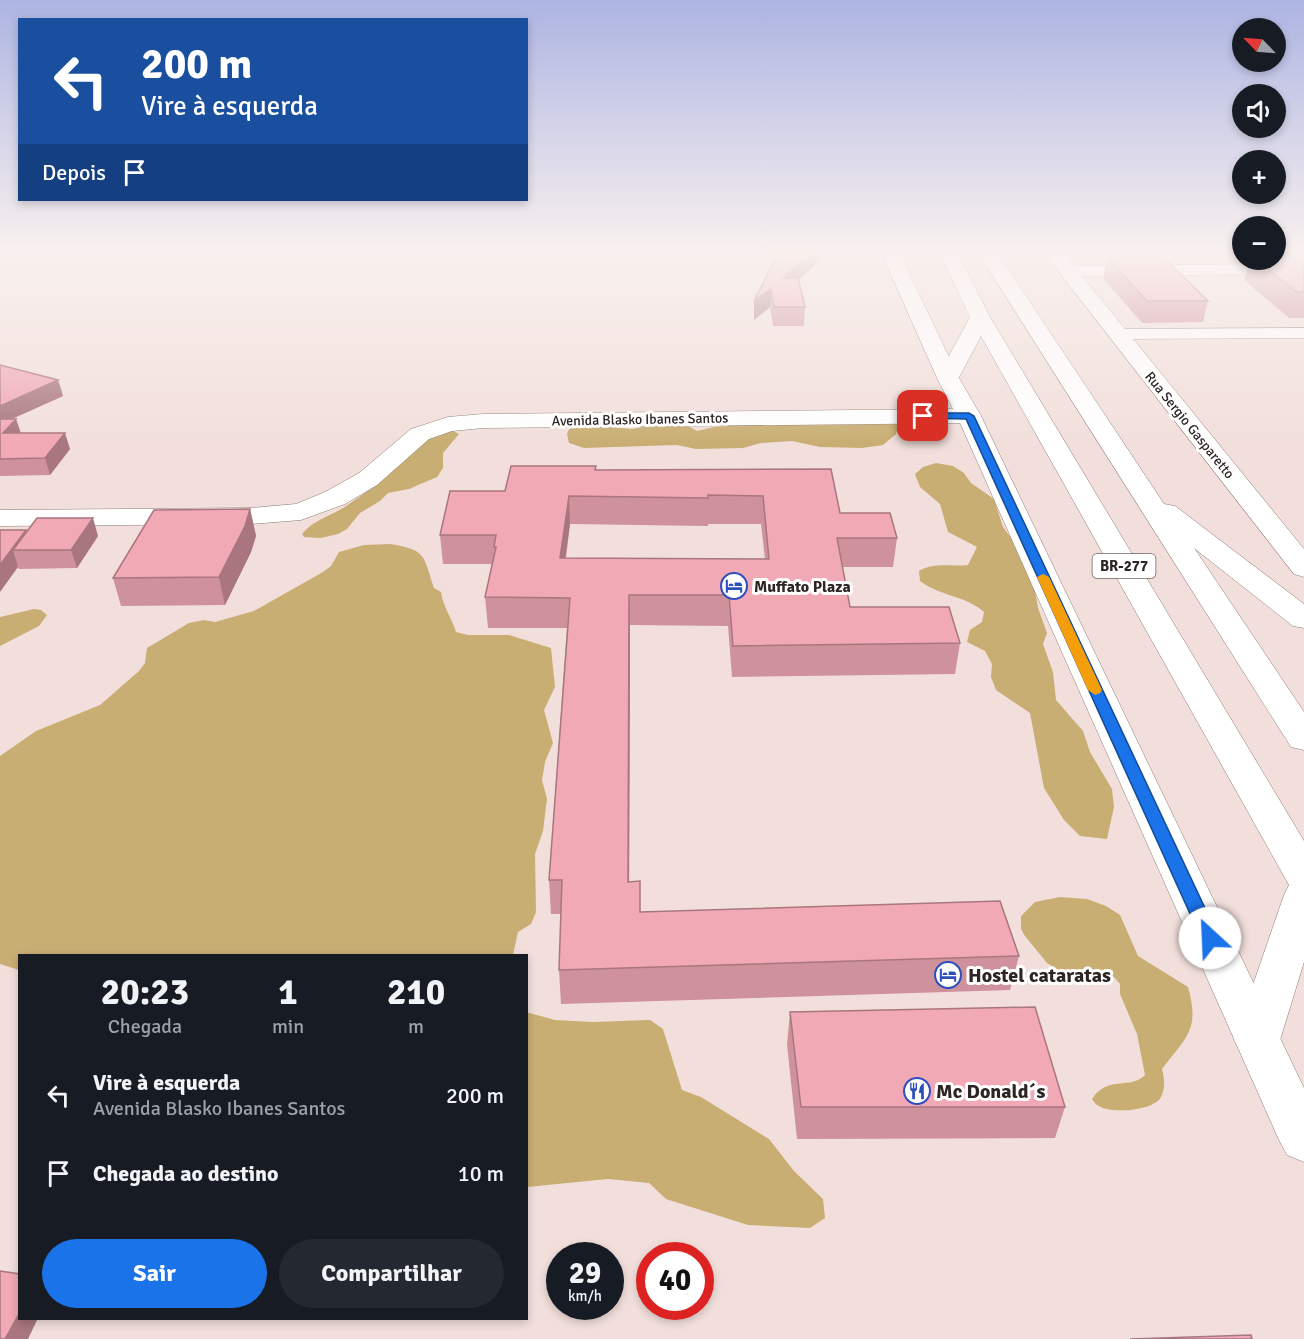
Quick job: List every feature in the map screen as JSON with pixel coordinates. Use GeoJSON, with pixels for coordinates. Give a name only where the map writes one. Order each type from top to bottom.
{"type":"FeatureCollection","features":[{"type":"Feature","properties":{"kind":"main road"},"geometry":{"type":"LineString","coordinates":[[920,316],[948,378],[969,416],[1304,1140]]}},
{"type":"Feature","properties":{"kind":"main road","name":"BR-277"},"geometry":{"type":"LineString","coordinates":[[1027,316],[1304,739]]}},
{"type":"Feature","properties":{"kind":"main road","name":"Rua Sergio Gasparetto"},"geometry":{"type":"LineString","coordinates":[[1104,316],[1304,568]]}},
{"type":"Feature","properties":{"kind":"main road"},"geometry":{"type":"LineString","coordinates":[[948,378],[980,317]]}},
{"type":"Feature","properties":{"kind":"main road","name":"BR-277"},"geometry":{"type":"LineString","coordinates":[[980,317],[1304,875]]}},
{"type":"Feature","properties":{"kind":"main road","name":"Avenida Blasko Ibanes Santos"},"geometry":{"type":"LineString","coordinates":[[0,518],[250,516],[301,512],[335,498],[368,479],[420,434],[448,423],[969,416]]}},
{"type":"Feature","properties":{"kind":"main road"},"geometry":{"type":"LineString","coordinates":[[0,497],[302,494],[335,498]]}},
{"type":"Feature","properties":{"kind":"main road"},"geometry":{"type":"LineString","coordinates":[[1145,498],[1304,619]]}},
{"type":"Feature","properties":{"kind":"main road"},"geometry":{"type":"LineString","coordinates":[[1257,1040],[1304,895]]}},
{"type":"Feature","properties":{"kind":"street"},"geometry":{"type":"LineString","coordinates":[[1118,334],[1304,333]]}},
{"type":"Feature","properties":{"kind":"shaded area"},"geometry":{"type":"Polygon","coordinates":[[[844,419],[896,421],[899,425],[896,434],[883,445],[862,448],[820,447],[792,441],[761,443],[743,448],[696,449],[677,445],[584,448],[569,443],[567,434],[569,429],[586,425],[633,429],[651,425],[690,427],[697,431],[714,427],[752,424],[791,425],[844,419]]]}},
{"type":"Feature","properties":{"kind":"shaded area"},"geometry":{"type":"Polygon","coordinates":[[[451,430],[459,434],[443,453],[443,468],[437,477],[409,489],[388,493],[380,501],[360,513],[347,529],[338,534],[321,538],[304,537],[302,534],[307,529],[343,508],[376,484],[421,443],[430,437],[451,430]]]}},
{"type":"Feature","properties":{"kind":"shaded area"},"geometry":{"type":"Polygon","coordinates":[[[936,463],[953,466],[964,473],[971,483],[994,499],[1003,527],[1020,550],[1034,585],[1038,608],[1047,633],[1043,644],[1053,672],[1056,700],[1083,731],[1090,752],[1112,789],[1114,807],[1107,839],[1080,836],[1064,820],[1044,788],[1030,713],[996,690],[991,677],[992,664],[985,651],[967,642],[970,630],[982,622],[984,612],[969,602],[936,590],[920,581],[919,571],[925,568],[968,565],[977,547],[948,532],[940,504],[920,487],[915,474],[923,467],[936,463]]]}},
{"type":"Feature","properties":{"kind":"shaded area"},"geometry":{"type":"Polygon","coordinates":[[[364,545],[402,546],[422,556],[434,588],[441,592],[456,632],[468,635],[509,635],[551,648],[555,687],[544,710],[553,743],[545,762],[542,780],[547,799],[543,831],[535,854],[536,912],[531,924],[518,932],[513,954],[18,954],[18,970],[0,964],[0,756],[36,731],[100,705],[139,671],[145,663],[147,648],[189,623],[204,620],[215,622],[254,611],[323,572],[331,566],[339,552],[364,545]]]}},
{"type":"Feature","properties":{"kind":"shaded area"},"geometry":{"type":"Polygon","coordinates":[[[34,609],[41,610],[47,615],[39,626],[0,646],[0,617],[34,609]]]}},
{"type":"Feature","properties":{"kind":"shaded area"},"geometry":{"type":"Polygon","coordinates":[[[1060,897],[1087,899],[1106,906],[1120,915],[1138,956],[1188,987],[1193,1013],[1192,1023],[1184,1040],[1162,1069],[1163,1093],[1157,1102],[1132,1110],[1113,1110],[1098,1106],[1092,1099],[1105,1087],[1133,1082],[1145,1075],[1137,1034],[1120,994],[1120,984],[1114,977],[1106,975],[1070,977],[1047,963],[1021,929],[1021,916],[1035,902],[1060,897]]]}},
{"type":"Feature","properties":{"kind":"shaded area"},"geometry":{"type":"Polygon","coordinates":[[[528,1013],[555,1020],[593,1022],[650,1020],[663,1029],[682,1090],[701,1097],[769,1139],[794,1171],[823,1199],[825,1218],[810,1228],[748,1225],[666,1199],[649,1183],[608,1179],[528,1187],[528,1013]]]}},
{"type":"Feature","properties":{"kind":"building"},"geometry":{"type":"Polygon","coordinates":[[[0,365],[58,380],[0,406],[0,365]]]}},
{"type":"Feature","properties":{"kind":"building"},"geometry":{"type":"Polygon","coordinates":[[[0,419],[16,419],[3,433],[65,433],[45,458],[0,459],[0,419]]]}},
{"type":"Feature","properties":{"kind":"building"},"geometry":{"type":"Polygon","coordinates":[[[511,466],[596,466],[595,470],[831,469],[840,513],[890,513],[897,538],[837,538],[850,607],[949,607],[960,643],[733,646],[729,595],[629,595],[628,882],[640,881],[640,912],[1000,901],[1019,956],[559,970],[562,880],[549,880],[570,598],[485,597],[496,547],[494,547],[496,535],[440,535],[450,491],[505,491],[511,466]],[[708,495],[708,498],[569,496],[560,558],[769,559],[763,496],[708,495]]]}},
{"type":"Feature","properties":{"kind":"building"},"geometry":{"type":"Polygon","coordinates":[[[250,509],[245,526],[219,577],[113,578],[154,510],[250,509]]]}},
{"type":"Feature","properties":{"kind":"building"},"geometry":{"type":"Polygon","coordinates":[[[37,518],[93,518],[71,550],[13,550],[37,518]]]}},
{"type":"Feature","properties":{"kind":"building"},"geometry":{"type":"Polygon","coordinates":[[[0,530],[26,530],[0,565],[0,530]]]}},
{"type":"Feature","properties":{"kind":"building","name":"Mc Donald´s"},"geometry":{"type":"Polygon","coordinates":[[[1035,1007],[1065,1107],[801,1107],[790,1012],[1035,1007]]]}},
{"type":"Feature","properties":{"kind":"building"},"geometry":{"type":"Polygon","coordinates":[[[0,1271],[18,1274],[18,1316],[5,1339],[0,1339],[0,1271]]]}},
{"type":"Feature","properties":{"kind":"building"},"geometry":{"type":"Polygon","coordinates":[[[1251,1335],[1252,1339],[1130,1339],[1251,1335]]]}},
{"type":"Feature","properties":{"kind":"slow traffic"},"geometry":{"type":"LineString","coordinates":[[1043,577],[1095,690]]}},
{"type":"Feature","properties":{"kind":"place","name":"Muffato Plaza"},"geometry":{"type":"Point","coordinates":[734,586]}},
{"type":"Feature","properties":{"kind":"place","name":"Hostel cataratas"},"geometry":{"type":"Point","coordinates":[948,975]}},
{"type":"Feature","properties":{"kind":"place","name":"Mc Donald´s"},"geometry":{"type":"Point","coordinates":[917,1091]}},
{"type":"Feature","properties":{"kind":"route"},"geometry":{"type":"LineString","coordinates":[[923,416],[969,416],[1210,938]]}}]}
